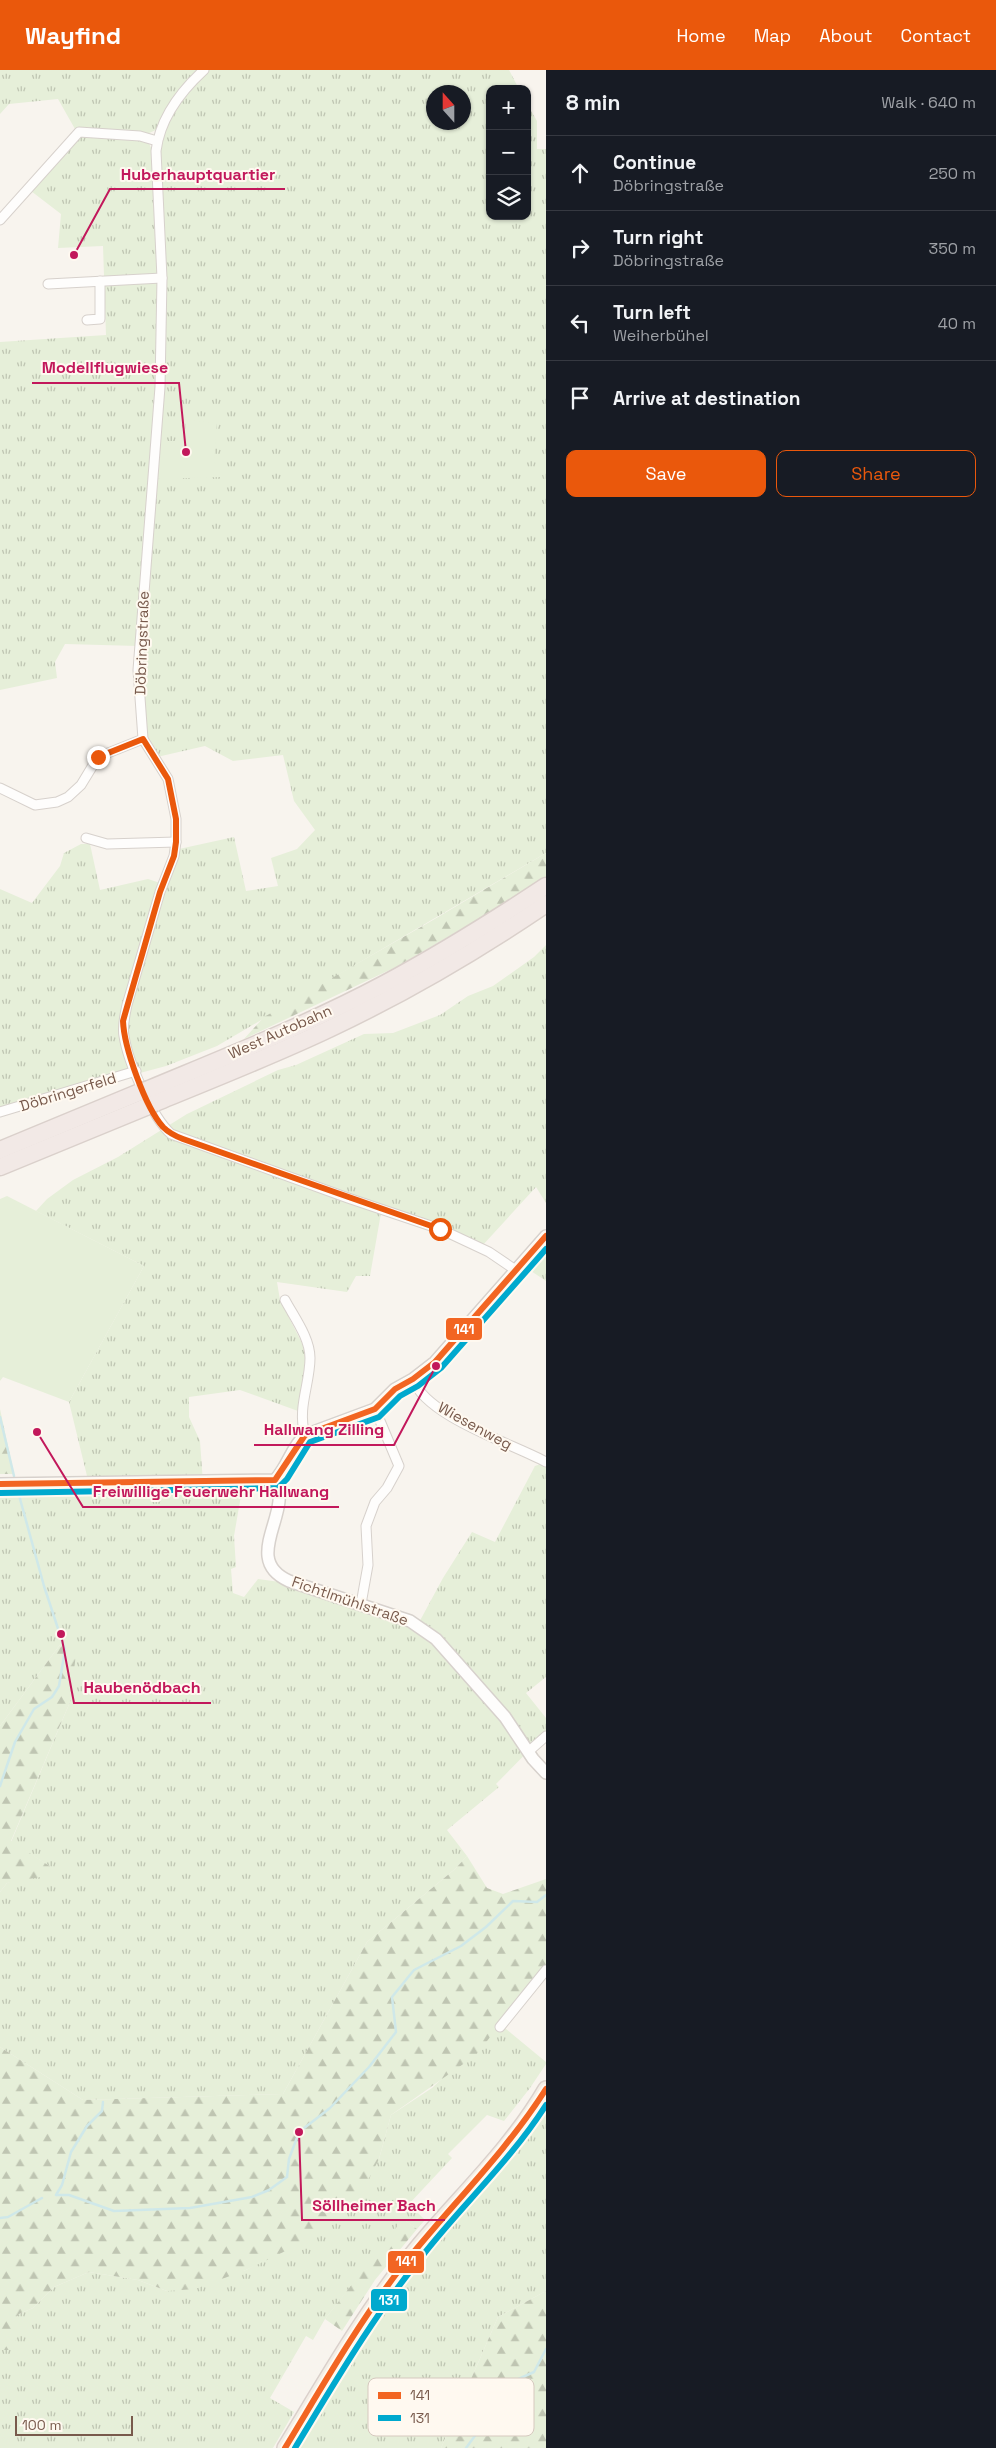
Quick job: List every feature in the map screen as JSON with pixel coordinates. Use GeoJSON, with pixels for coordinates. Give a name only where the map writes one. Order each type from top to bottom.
{"type":"FeatureCollection","features":[{"type":"Feature","properties":{"kind":"highway","name":"West Autobahn"},"geometry":{"type":"LineString","coordinates":[[0,1167],[383,985],[451,947],[546,886]]}},
{"type":"Feature","properties":{"kind":"highway","name":"West Autobahn"},"geometry":{"type":"LineString","coordinates":[[0,1150],[148,1098],[329,1029],[391,998],[462,958],[546,904]]}},
{"type":"Feature","properties":{"kind":"main road"},"geometry":{"type":"LineString","coordinates":[[285,2448],[334,2365],[386,2288],[530,2116],[546,2089]]}},
{"type":"Feature","properties":{"kind":"street"},"geometry":{"type":"LineString","coordinates":[[0,220],[79,132],[140,136],[157,141],[174,105],[187,86],[204,70]]}},
{"type":"Feature","properties":{"kind":"street","name":"Döbringstraße"},"geometry":{"type":"LineString","coordinates":[[157,141],[162,278],[160,386],[138,670],[143,739],[168,779],[176,819],[176,842],[174,856],[160,892],[123,1021],[124,1037],[154,1114],[171,1134],[440,1229],[489,1252],[516,1271]]}},
{"type":"Feature","properties":{"kind":"street"},"geometry":{"type":"LineString","coordinates":[[48,284],[162,278]]}},
{"type":"Feature","properties":{"kind":"street"},"geometry":{"type":"LineString","coordinates":[[87,320],[100,319],[100,281]]}},
{"type":"Feature","properties":{"kind":"street"},"geometry":{"type":"LineString","coordinates":[[0,788],[34,805],[57,802],[68,798],[81,785],[98,757],[143,739]]}},
{"type":"Feature","properties":{"kind":"street"},"geometry":{"type":"LineString","coordinates":[[86,838],[107,844],[176,842]]}},
{"type":"Feature","properties":{"kind":"street","name":"Döbringerfeld"},"geometry":{"type":"LineString","coordinates":[[0,1112],[136,1071]]}},
{"type":"Feature","properties":{"kind":"street"},"geometry":{"type":"LineString","coordinates":[[0,1484],[275,1480],[284,1468],[297,1443],[305,1435],[375,1409],[395,1389],[413,1379],[435,1362],[456,1342],[546,1236]]}},
{"type":"Feature","properties":{"kind":"street"},"geometry":{"type":"LineString","coordinates":[[285,1300],[306,1341],[310,1356],[301,1411],[305,1435]]}},
{"type":"Feature","properties":{"kind":"street","name":"Wiesenweg"},"geometry":{"type":"LineString","coordinates":[[413,1379],[424,1398],[451,1415],[546,1462]]}},
{"type":"Feature","properties":{"kind":"street"},"geometry":{"type":"LineString","coordinates":[[362,1604],[368,1564],[366,1526],[375,1502],[387,1488],[399,1466],[375,1409]]}},
{"type":"Feature","properties":{"kind":"street","name":"Fichtlmühlstraße"},"geometry":{"type":"LineString","coordinates":[[275,1480],[280,1493],[269,1546],[268,1562],[273,1571],[289,1581],[410,1621],[436,1639],[505,1717],[528,1752],[546,1773]]}},
{"type":"Feature","properties":{"kind":"street"},"geometry":{"type":"LineString","coordinates":[[528,1752],[546,1736]]}},
{"type":"Feature","properties":{"kind":"street"},"geometry":{"type":"LineString","coordinates":[[500,2027],[546,1970]]}},
{"type":"Feature","properties":{"kind":"green space"},"geometry":{"type":"Polygon","coordinates":[[[0,70],[200,70],[158,129],[147,134],[75,129],[58,99],[9,104],[0,114],[0,70]]]}},
{"type":"Feature","properties":{"kind":"green space"},"geometry":{"type":"Polygon","coordinates":[[[208,70],[509,70],[517,85],[486,85],[486,220],[531,220],[531,111],[537,121],[537,149],[546,149],[546,853],[217,1046],[166,1066],[140,1073],[129,1045],[126,1024],[160,901],[179,849],[234,837],[246,891],[278,886],[271,858],[297,849],[315,830],[294,801],[283,755],[233,761],[205,746],[157,757],[149,740],[144,720],[141,668],[155,479],[161,140],[182,96],[208,70]]]}},
{"type":"Feature","properties":{"kind":"green space"},"geometry":{"type":"Polygon","coordinates":[[[85,134],[147,139],[153,152],[159,269],[157,394],[138,646],[65,644],[55,662],[57,678],[0,690],[0,342],[106,335],[103,246],[58,248],[61,214],[31,191],[73,140],[85,134]]]}},
{"type":"Feature","properties":{"kind":"green space"},"geometry":{"type":"Polygon","coordinates":[[[186,420],[217,423],[214,463],[223,465],[222,477],[155,479],[159,441],[185,441],[186,420]]]}},
{"type":"Feature","properties":{"kind":"green space"},"geometry":{"type":"Polygon","coordinates":[[[81,844],[90,844],[100,890],[148,879],[160,883],[123,1005],[124,1046],[130,1076],[0,1114],[0,889],[32,903],[60,866],[64,853],[81,844]]]}},
{"type":"Feature","properties":{"kind":"green space"},"geometry":{"type":"Polygon","coordinates":[[[546,853],[546,877],[526,891],[398,966],[244,1039],[264,1017],[546,853]]]}},
{"type":"Feature","properties":{"kind":"green space"},"geometry":{"type":"Polygon","coordinates":[[[546,945],[546,1203],[536,1187],[482,1246],[381,1213],[370,1276],[356,1276],[347,1292],[277,1282],[280,1300],[309,1357],[298,1411],[240,1390],[189,1397],[189,1417],[200,1441],[203,1483],[243,1484],[234,1536],[236,1567],[231,1569],[233,1593],[244,1597],[258,1579],[280,1582],[416,1628],[443,1578],[472,1532],[495,1542],[535,1466],[546,1462],[546,1677],[526,1693],[546,1718],[546,1733],[496,1784],[499,1787],[447,1830],[467,1856],[455,1869],[367,1942],[283,2094],[83,2100],[0,2047],[0,1892],[7,1883],[51,1867],[11,1842],[70,1702],[62,1642],[0,1726],[0,1487],[87,1485],[87,1476],[69,1402],[144,1266],[36,1211],[47,1199],[73,1180],[118,1157],[187,1114],[278,1070],[296,1065],[364,1034],[393,1033],[440,1015],[468,996],[493,986],[534,957],[546,945]]]}},
{"type":"Feature","properties":{"kind":"green space"},"geometry":{"type":"Polygon","coordinates":[[[7,1196],[144,1266],[69,1402],[3,1377],[0,1381],[0,1199],[7,1196]]]}},
{"type":"Feature","properties":{"kind":"green space"},"geometry":{"type":"Polygon","coordinates":[[[546,1245],[546,1281],[528,1269],[546,1245]]]}},
{"type":"Feature","properties":{"kind":"green space"},"geometry":{"type":"Polygon","coordinates":[[[0,1409],[14,1474],[0,1474],[0,1409]]]}},
{"type":"Feature","properties":{"kind":"green space"},"geometry":{"type":"Polygon","coordinates":[[[62,1642],[77,1646],[70,1702],[11,1841],[51,1867],[52,1875],[7,1883],[0,1892],[0,1726],[62,1642]]]}},
{"type":"Feature","properties":{"kind":"green space"},"geometry":{"type":"Polygon","coordinates":[[[467,1856],[487,1888],[503,1894],[546,1879],[546,1966],[476,2055],[391,2115],[379,2159],[367,2182],[302,2243],[246,2270],[195,2289],[167,2291],[138,2280],[89,2272],[54,2287],[33,2308],[19,2314],[12,2323],[19,2333],[11,2350],[0,2350],[0,2047],[83,2100],[283,2094],[367,1942],[455,1869],[467,1856]]]}},
{"type":"Feature","properties":{"kind":"green space"},"geometry":{"type":"Polygon","coordinates":[[[500,2024],[546,2062],[546,2064],[504,2121],[487,2115],[448,2154],[452,2158],[409,2204],[425,2220],[417,2229],[404,2220],[325,2319],[313,2340],[306,2336],[270,2398],[294,2412],[273,2448],[0,2448],[0,2350],[11,2350],[11,2323],[19,2314],[33,2308],[54,2287],[89,2272],[138,2280],[167,2291],[246,2270],[273,2255],[379,2159],[391,2115],[432,2088],[500,2024]]]}},
{"type":"Feature","properties":{"kind":"green space"},"geometry":{"type":"Polygon","coordinates":[[[546,2101],[546,2291],[498,2317],[471,2378],[368,2378],[368,2436],[446,2436],[441,2448],[293,2448],[361,2334],[419,2255],[518,2143],[546,2101]]]}},
{"type":"Feature","properties":{"kind":"green space"},"geometry":{"type":"Polygon","coordinates":[[[403,2219],[417,2229],[375,2280],[342,2331],[325,2319],[403,2219]]]}},
{"type":"Feature","properties":{"kind":"green space"},"geometry":{"type":"Polygon","coordinates":[[[546,2291],[546,2448],[441,2448],[446,2436],[534,2436],[534,2378],[471,2378],[498,2317],[546,2291]]]}},
{"type":"Feature","properties":{"kind":"waterway"},"geometry":{"type":"LineString","coordinates":[[0,1417],[14,1476]]}},
{"type":"Feature","properties":{"kind":"waterway"},"geometry":{"type":"LineString","coordinates":[[0,1786],[15,1742],[34,1709],[52,1697],[59,1686],[65,1650],[44,1586],[17,1488]]}},
{"type":"Feature","properties":{"kind":"waterway"},"geometry":{"type":"LineString","coordinates":[[56,2195],[69,2195],[114,2211],[190,2208],[252,2197],[269,2190],[287,2177],[289,2159],[299,2132],[330,2108],[369,2067],[396,2032],[392,1997],[414,1970],[461,1946],[486,1927],[513,1901],[537,1902],[546,1895]]}},
{"type":"Feature","properties":{"kind":"waterway"},"geometry":{"type":"LineString","coordinates":[[56,2195],[62,2185],[71,2152],[87,2126],[102,2111],[103,2102]]}},
{"type":"Feature","properties":{"kind":"waterway"},"geometry":{"type":"LineString","coordinates":[[0,2218],[8,2217],[42,2198]]}},
{"type":"Feature","properties":{"kind":"waterway"},"geometry":{"type":"LineString","coordinates":[[521,2378],[534,2372],[546,2349]]}},
{"type":"Feature","properties":{"kind":"waterway"},"geometry":{"type":"LineString","coordinates":[[466,2448],[475,2436]]}},
{"type":"Feature","properties":{"kind":"transit line","name":"141"},"geometry":{"type":"LineString","coordinates":[[0,1484],[275,1480],[305,1435],[375,1409],[395,1389],[413,1379],[435,1362],[546,1236]]}},
{"type":"Feature","properties":{"kind":"transit line","name":"131"},"geometry":{"type":"LineString","coordinates":[[0,1493],[278,1488],[287,1479],[310,1442],[379,1417],[400,1396],[418,1386],[441,1368],[546,1249]]}},
{"type":"Feature","properties":{"kind":"transit line","name":"141"},"geometry":{"type":"LineString","coordinates":[[285,2448],[340,2357],[384,2290],[418,2246],[512,2136],[546,2089]]}},
{"type":"Feature","properties":{"kind":"transit line","name":"131"},"geometry":{"type":"LineString","coordinates":[[295,2448],[388,2301],[438,2236],[518,2144],[546,2105]]}},
{"type":"Feature","properties":{"kind":"place","name":"Huberhauptquartier"},"geometry":{"type":"Point","coordinates":[74,255]}},
{"type":"Feature","properties":{"kind":"place","name":"Modellflugwiese"},"geometry":{"type":"Point","coordinates":[186,452]}},
{"type":"Feature","properties":{"kind":"place","name":"Hallwang Zilling"},"geometry":{"type":"Point","coordinates":[436,1366]}},
{"type":"Feature","properties":{"kind":"place","name":"Freiwillige Feuerwehr Hallwang"},"geometry":{"type":"Point","coordinates":[37,1432]}},
{"type":"Feature","properties":{"kind":"place","name":"Haubenödbach"},"geometry":{"type":"Point","coordinates":[61,1634]}},
{"type":"Feature","properties":{"kind":"place","name":"Söllheimer Bach"},"geometry":{"type":"Point","coordinates":[299,2132]}},
{"type":"Feature","properties":{"kind":"route"},"geometry":{"type":"LineString","coordinates":[[98,757],[143,739],[168,779],[176,819],[174,856],[160,892],[123,1021],[124,1037],[154,1114],[171,1134],[183,1139],[440,1229]]}}]}
